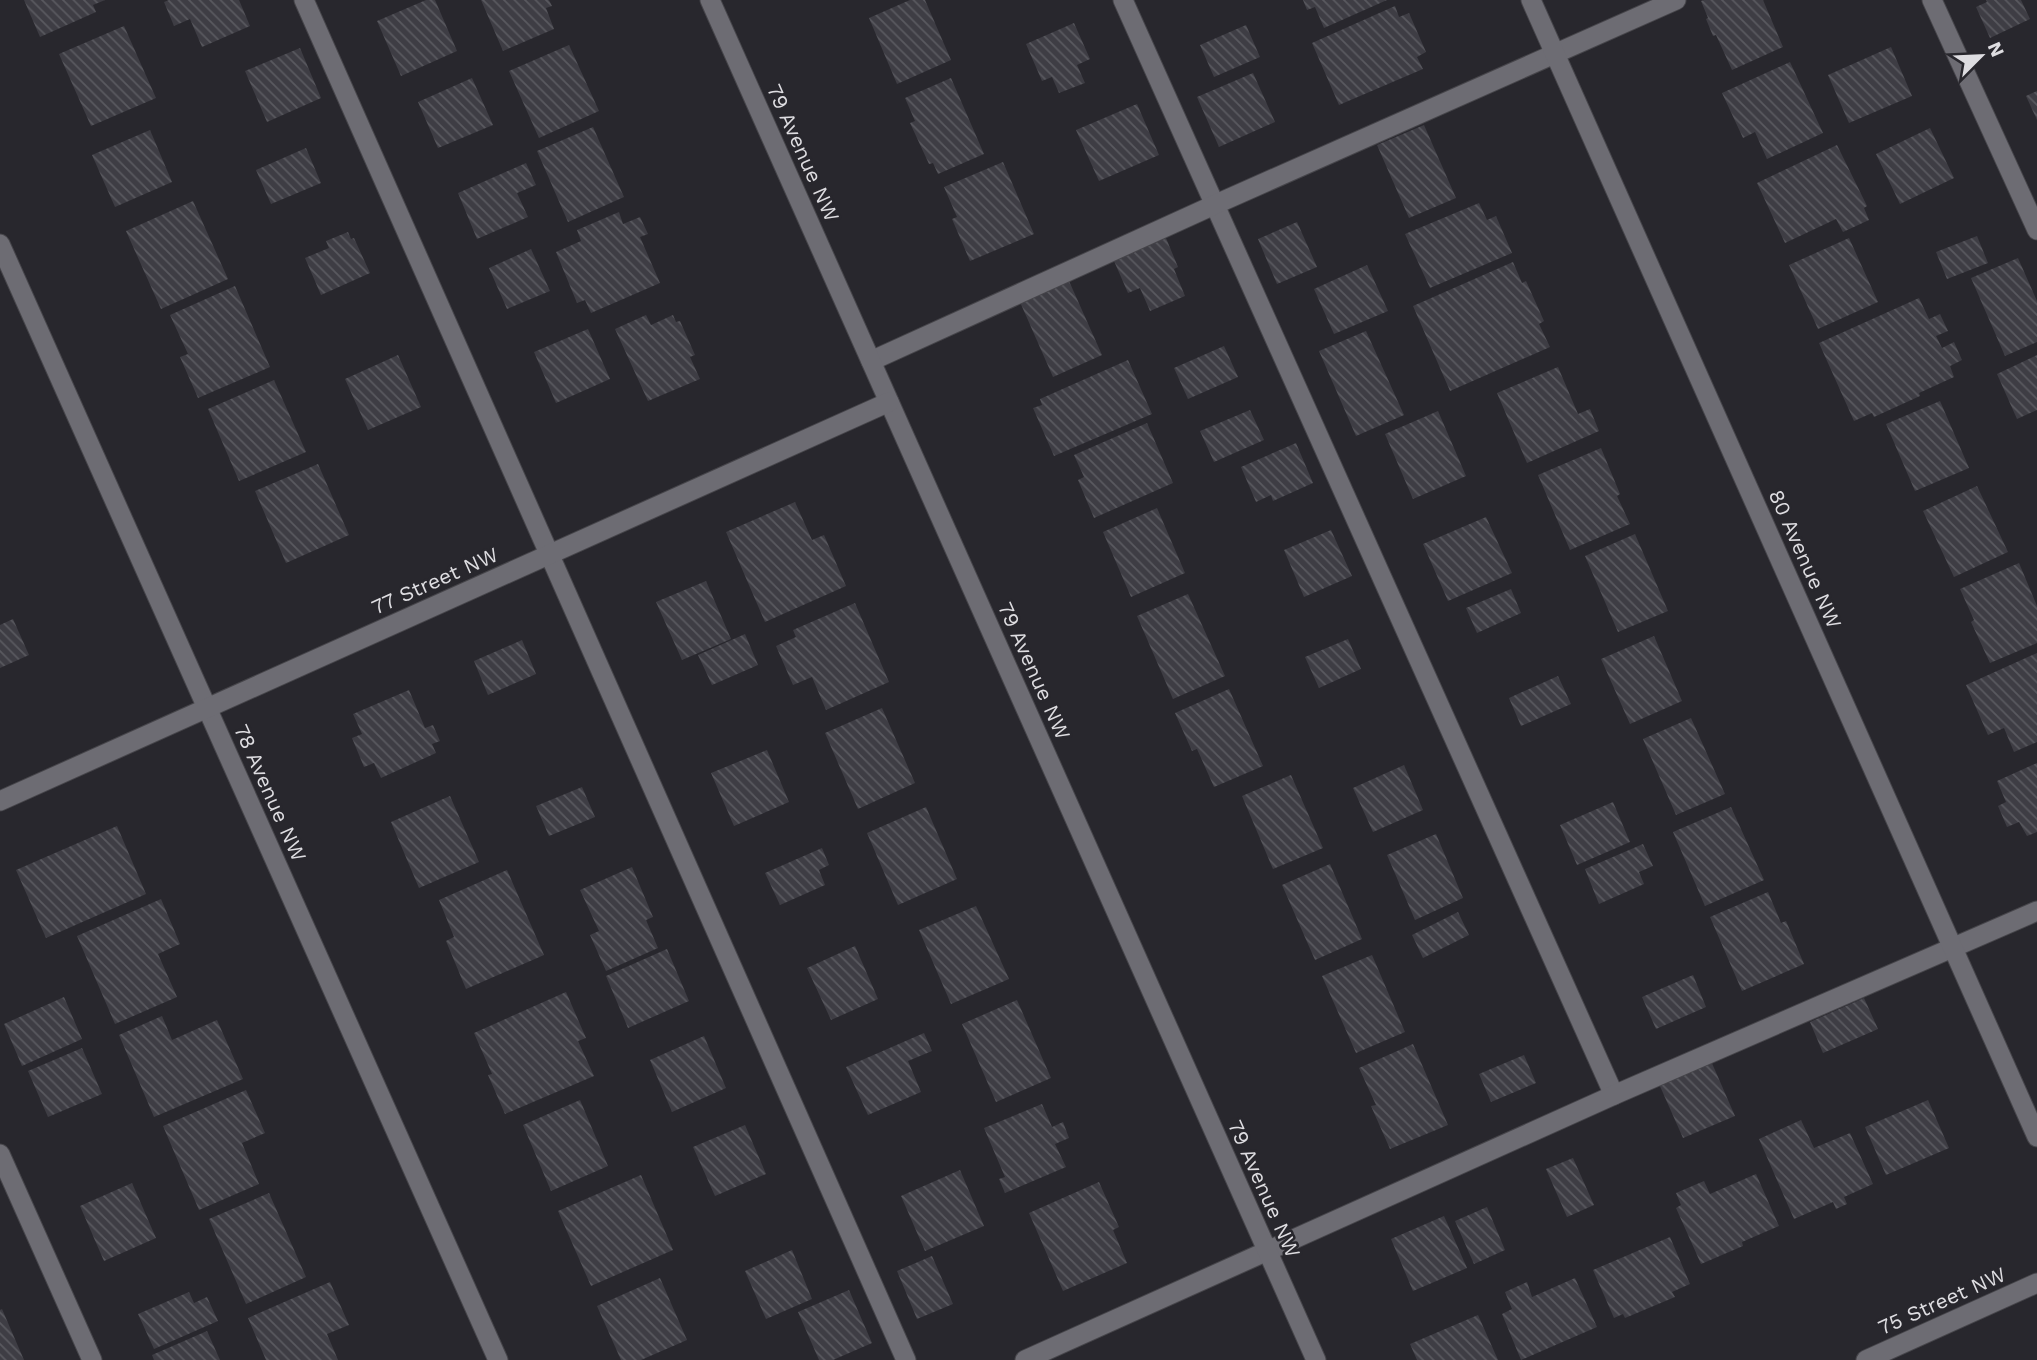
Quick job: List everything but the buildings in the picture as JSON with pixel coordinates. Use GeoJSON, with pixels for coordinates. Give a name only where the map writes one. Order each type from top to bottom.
{"type":"FeatureCollection","features":[{"type":"Feature","properties":{"kind":"street"},"geometry":{"type":"LineString","coordinates":[[304,0],[906,1360]]}},
{"type":"Feature","properties":{"kind":"street","name":"79 Avenue NW"},"geometry":{"type":"LineString","coordinates":[[710,0],[1316,1360]]}},
{"type":"Feature","properties":{"kind":"street"},"geometry":{"type":"LineString","coordinates":[[1123,0],[1614,1095]]}},
{"type":"Feature","properties":{"kind":"street","name":"80 Avenue NW"},"geometry":{"type":"LineString","coordinates":[[1531,0],[2037,1137]]}},
{"type":"Feature","properties":{"kind":"street"},"geometry":{"type":"LineString","coordinates":[[871,361],[1676,0]]}},
{"type":"Feature","properties":{"kind":"street"},"geometry":{"type":"LineString","coordinates":[[1932,0],[2037,230]]}},
{"type":"Feature","properties":{"kind":"street","name":"78 Avenue NW"},"geometry":{"type":"LineString","coordinates":[[0,244],[498,1360]]}},
{"type":"Feature","properties":{"kind":"street","name":"77 Street NW"},"geometry":{"type":"LineString","coordinates":[[0,801],[889,402]]}},
{"type":"Feature","properties":{"kind":"street"},"geometry":{"type":"LineString","coordinates":[[1025,1360],[1614,1095],[2037,911]]}},
{"type":"Feature","properties":{"kind":"street"},"geometry":{"type":"LineString","coordinates":[[0,1154],[92,1360]]}},
{"type":"Feature","properties":{"kind":"street","name":"75 Street NW"},"geometry":{"type":"LineString","coordinates":[[1866,1360],[2037,1283]]}}]}
